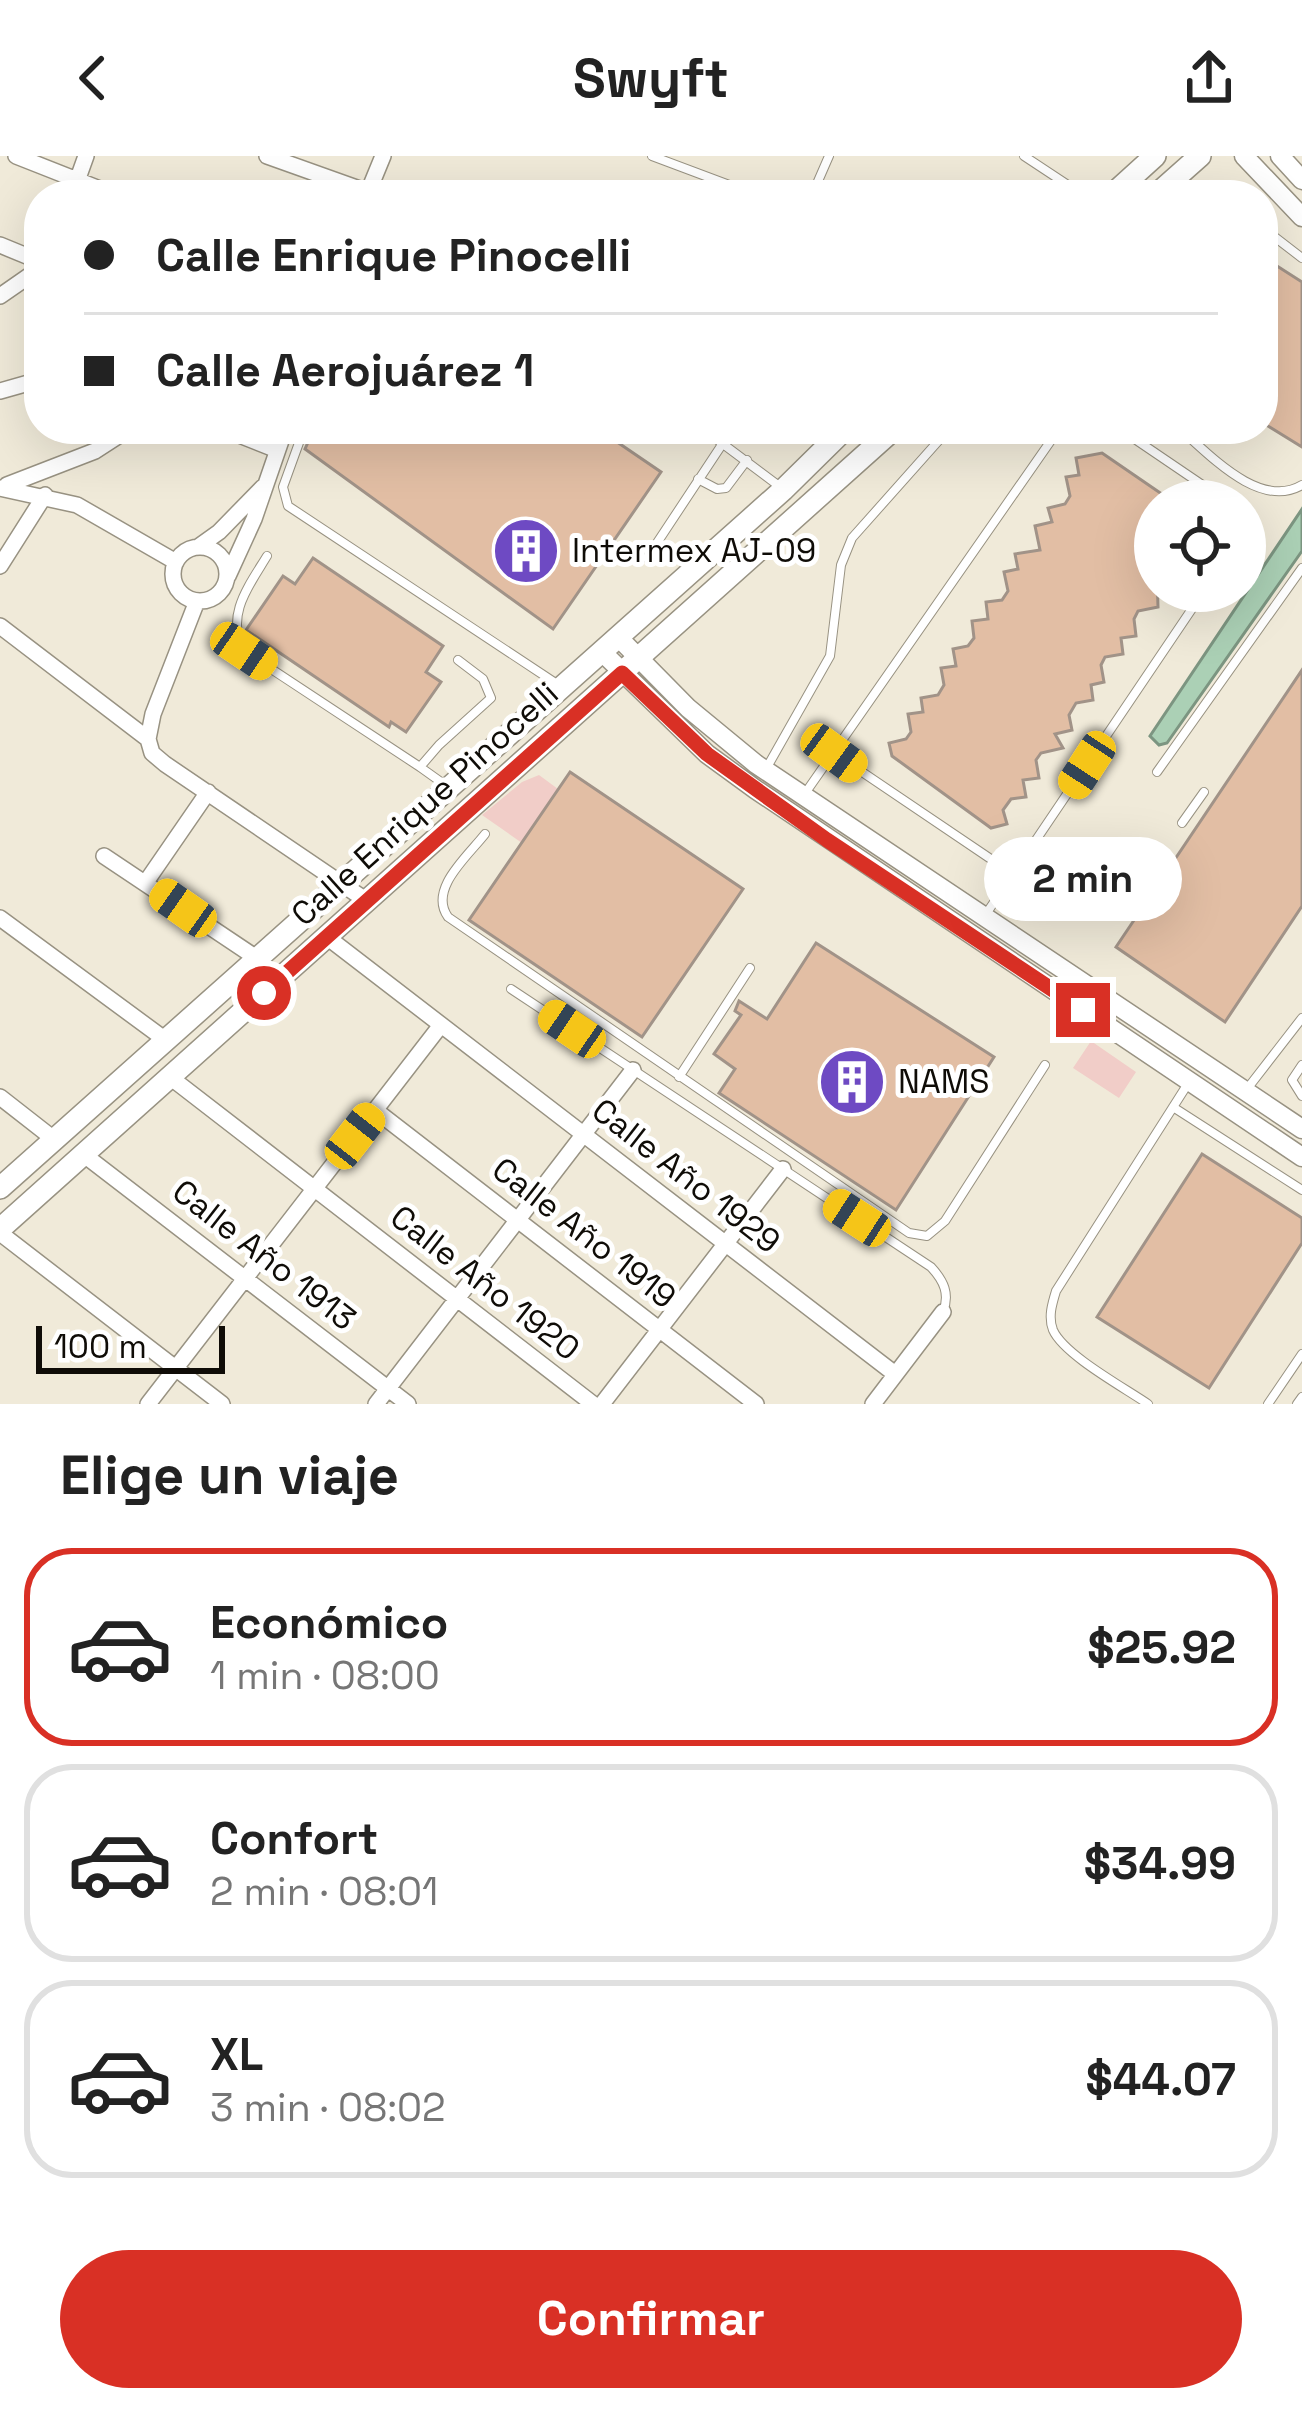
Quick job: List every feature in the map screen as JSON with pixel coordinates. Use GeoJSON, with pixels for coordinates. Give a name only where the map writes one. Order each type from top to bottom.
{"type":"FeatureCollection","features":[{"type":"Feature","properties":{"kind":"main road"},"geometry":{"type":"LineString","coordinates":[[1129,180],[1155,156]]}},
{"type":"Feature","properties":{"kind":"main road"},"geometry":{"type":"LineString","coordinates":[[1173,180],[1200,156]]}},
{"type":"Feature","properties":{"kind":"main road","name":"Calle Enrique Pinocelli"},"geometry":{"type":"LineString","coordinates":[[0,1188],[830,444]]}},
{"type":"Feature","properties":{"kind":"main road","name":"Calle Enrique Pinocelli"},"geometry":{"type":"LineString","coordinates":[[0,1231],[877,444]]}},
{"type":"Feature","properties":{"kind":"street"},"geometry":{"type":"LineString","coordinates":[[16,156],[60,180]]}},
{"type":"Feature","properties":{"kind":"street"},"geometry":{"type":"LineString","coordinates":[[267,156],[331,180]]}},
{"type":"Feature","properties":{"kind":"street"},"geometry":{"type":"LineString","coordinates":[[1244,156],[1267,180]]}},
{"type":"Feature","properties":{"kind":"street"},"geometry":{"type":"LineString","coordinates":[[1280,156],[1302,180]]}},
{"type":"Feature","properties":{"kind":"street"},"geometry":{"type":"LineString","coordinates":[[1278,192],[1302,217]]}},
{"type":"Feature","properties":{"kind":"street"},"geometry":{"type":"LineString","coordinates":[[0,296],[24,277]]}},
{"type":"Feature","properties":{"kind":"street"},"geometry":{"type":"LineString","coordinates":[[0,488],[106,444]]}},
{"type":"Feature","properties":{"kind":"street"},"geometry":{"type":"LineString","coordinates":[[262,444],[277,450]]}},
{"type":"Feature","properties":{"kind":"street"},"geometry":{"type":"LineString","coordinates":[[265,484],[198,547],[182,554],[176,562],[176,587],[182,594],[197,601],[221,592],[248,535],[279,444]]}},
{"type":"Feature","properties":{"kind":"street"},"geometry":{"type":"LineString","coordinates":[[0,488],[45,495],[99,514],[176,562]]}},
{"type":"Feature","properties":{"kind":"street"},"geometry":{"type":"LineString","coordinates":[[0,566],[45,495]]}},
{"type":"Feature","properties":{"kind":"street"},"geometry":{"type":"LineString","coordinates":[[198,547],[223,558],[228,575]]}},
{"type":"Feature","properties":{"kind":"street"},"geometry":{"type":"LineString","coordinates":[[148,740],[153,714],[197,601]]}},
{"type":"Feature","properties":{"kind":"street"},"geometry":{"type":"LineString","coordinates":[[0,626],[148,740],[157,758],[367,901]]}},
{"type":"Feature","properties":{"kind":"street"},"geometry":{"type":"LineString","coordinates":[[610,644],[707,754],[1302,1157]]}},
{"type":"Feature","properties":{"kind":"street"},"geometry":{"type":"LineString","coordinates":[[631,665],[802,797],[1302,1130]]}},
{"type":"Feature","properties":{"kind":"street"},"geometry":{"type":"LineString","coordinates":[[146,882],[208,792]]}},
{"type":"Feature","properties":{"kind":"street"},"geometry":{"type":"LineString","coordinates":[[104,856],[258,959]]}},
{"type":"Feature","properties":{"kind":"street"},"geometry":{"type":"LineString","coordinates":[[0,918],[166,1041]]}},
{"type":"Feature","properties":{"kind":"street","name":"Calle Año 1929"},"geometry":{"type":"LineString","coordinates":[[327,937],[895,1374]]}},
{"type":"Feature","properties":{"kind":"street"},"geometry":{"type":"LineString","coordinates":[[148,1404],[441,1025]]}},
{"type":"Feature","properties":{"kind":"street"},"geometry":{"type":"LineString","coordinates":[[376,1404],[633,1070]]}},
{"type":"Feature","properties":{"kind":"street","name":"Calle Año 1920"},"geometry":{"type":"LineString","coordinates":[[170,1077],[597,1404]]}},
{"type":"Feature","properties":{"kind":"street"},"geometry":{"type":"LineString","coordinates":[[0,1096],[55,1140]]}},
{"type":"Feature","properties":{"kind":"street","name":"Calle Año 1919"},"geometry":{"type":"LineString","coordinates":[[375,1110],[756,1404]]}},
{"type":"Feature","properties":{"kind":"street","name":"Calle Año 1913"},"geometry":{"type":"LineString","coordinates":[[83,1154],[408,1404]]}},
{"type":"Feature","properties":{"kind":"street"},"geometry":{"type":"LineString","coordinates":[[597,1404],[783,1169]]}},
{"type":"Feature","properties":{"kind":"street"},"geometry":{"type":"LineString","coordinates":[[0,1231],[222,1404]]}},
{"type":"Feature","properties":{"kind":"street"},"geometry":{"type":"LineString","coordinates":[[873,1404],[943,1312]]}},
{"type":"Feature","properties":{"kind":"lane"},"geometry":{"type":"LineString","coordinates":[[652,156],[716,180]]}},
{"type":"Feature","properties":{"kind":"lane"},"geometry":{"type":"LineString","coordinates":[[1024,156],[1060,180]]}},
{"type":"Feature","properties":{"kind":"lane"},"geometry":{"type":"LineString","coordinates":[[1278,240],[1302,258]]}},
{"type":"Feature","properties":{"kind":"lane"},"geometry":{"type":"LineString","coordinates":[[299,444],[283,487],[288,506],[562,687]]}},
{"type":"Feature","properties":{"kind":"lane"},"geometry":{"type":"LineString","coordinates":[[647,558],[722,444]]}},
{"type":"Feature","properties":{"kind":"lane"},"geometry":{"type":"LineString","coordinates":[[724,444],[782,490]]}},
{"type":"Feature","properties":{"kind":"lane"},"geometry":{"type":"LineString","coordinates":[[765,771],[830,656],[841,566],[852,538],[936,444]]}},
{"type":"Feature","properties":{"kind":"lane"},"geometry":{"type":"LineString","coordinates":[[802,797],[1049,444]]}},
{"type":"Feature","properties":{"kind":"lane"},"geometry":{"type":"LineString","coordinates":[[1142,444],[1195,480]]}},
{"type":"Feature","properties":{"kind":"lane"},"geometry":{"type":"LineString","coordinates":[[1197,444],[1227,470],[1266,490],[1289,493],[1302,485]]}},
{"type":"Feature","properties":{"kind":"lane"},"geometry":{"type":"LineString","coordinates":[[698,478],[717,489],[726,488],[747,460]]}},
{"type":"Feature","properties":{"kind":"lane"},"geometry":{"type":"LineString","coordinates":[[266,556],[234,617],[244,651],[449,788]]}},
{"type":"Feature","properties":{"kind":"lane"},"geometry":{"type":"LineString","coordinates":[[1157,772],[1302,568]]}},
{"type":"Feature","properties":{"kind":"lane"},"geometry":{"type":"LineString","coordinates":[[983,918],[1190,612]]}},
{"type":"Feature","properties":{"kind":"lane"},"geometry":{"type":"LineString","coordinates":[[420,767],[491,698],[483,679],[458,660]]}},
{"type":"Feature","properties":{"kind":"lane"},"geometry":{"type":"LineString","coordinates":[[834,753],[1013,874]]}},
{"type":"Feature","properties":{"kind":"lane"},"geometry":{"type":"LineString","coordinates":[[1182,823],[1204,792]]}},
{"type":"Feature","properties":{"kind":"lane"},"geometry":{"type":"LineString","coordinates":[[485,834],[443,891],[442,909],[448,917],[909,1233],[927,1236],[945,1221],[1045,1065]]}},
{"type":"Feature","properties":{"kind":"lane"},"geometry":{"type":"LineString","coordinates":[[680,1077],[750,968]]}},
{"type":"Feature","properties":{"kind":"lane"},"geometry":{"type":"LineString","coordinates":[[512,989],[932,1268],[946,1289],[943,1312]]}},
{"type":"Feature","properties":{"kind":"lane"},"geometry":{"type":"LineString","coordinates":[[1246,1090],[1302,1018]]}},
{"type":"Feature","properties":{"kind":"lane"},"geometry":{"type":"LineString","coordinates":[[1302,1064],[1292,1079],[1302,1096]]}},
{"type":"Feature","properties":{"kind":"lane"},"geometry":{"type":"LineString","coordinates":[[1148,1404],[1057,1338],[1050,1315],[1056,1291],[1190,1081]]}},
{"type":"Feature","properties":{"kind":"lane"},"geometry":{"type":"LineString","coordinates":[[1173,1107],[1302,1190]]}},
{"type":"Feature","properties":{"kind":"lane"},"geometry":{"type":"LineString","coordinates":[[1268,1404],[1302,1354]]}},
{"type":"Feature","properties":{"kind":"shaded area"},"geometry":{"type":"Polygon","coordinates":[[[1302,509],[1302,551],[1266,602],[1266,563],[1302,509]]]}},
{"type":"Feature","properties":{"kind":"shaded area"},"geometry":{"type":"Polygon","coordinates":[[[1233,612],[1259,612],[1167,743],[1159,745],[1150,736],[1233,612]]]}},
{"type":"Feature","properties":{"kind":"shaded area"},"geometry":{"type":"Polygon","coordinates":[[[539,775],[558,789],[522,843],[482,815],[522,782],[539,775]]]}},
{"type":"Feature","properties":{"kind":"shaded area"},"geometry":{"type":"Polygon","coordinates":[[[1091,1041],[1136,1072],[1119,1098],[1073,1068],[1091,1041]]]}},
{"type":"Feature","properties":{"kind":"building"},"geometry":{"type":"Polygon","coordinates":[[[1278,267],[1302,282],[1302,447],[1278,432],[1278,267]]]}},
{"type":"Feature","properties":{"kind":"building","name":"Intermex AJ-09"},"geometry":{"type":"Polygon","coordinates":[[[307,444],[620,444],[661,472],[553,629],[305,449],[307,444]]]}},
{"type":"Feature","properties":{"kind":"building"},"geometry":{"type":"Polygon","coordinates":[[[1102,453],[1141,480],[1134,480],[1136,636],[1121,638],[1123,654],[1105,657],[1101,665],[1104,682],[1091,685],[1093,700],[1076,703],[1069,715],[1072,730],[1055,734],[1063,748],[1041,753],[1036,760],[1039,778],[1023,780],[1026,797],[1011,799],[1003,810],[1007,824],[991,828],[892,756],[889,743],[906,739],[911,732],[908,714],[923,712],[921,698],[938,695],[944,685],[941,668],[956,666],[953,649],[968,646],[974,638],[972,621],[988,619],[986,602],[1002,600],[1008,591],[1004,572],[1018,569],[1015,554],[1040,550],[1035,526],[1052,522],[1048,508],[1065,504],[1070,496],[1066,477],[1079,475],[1076,458],[1102,453]]]}},
{"type":"Feature","properties":{"kind":"building"},"geometry":{"type":"Polygon","coordinates":[[[313,558],[443,646],[426,672],[441,682],[406,732],[391,722],[389,727],[246,630],[283,576],[295,584],[313,558]]]}},
{"type":"Feature","properties":{"kind":"building"},"geometry":{"type":"Polygon","coordinates":[[[1302,670],[1302,906],[1225,1022],[1116,947],[1302,670]]]}},
{"type":"Feature","properties":{"kind":"building"},"geometry":{"type":"Polygon","coordinates":[[[570,772],[743,889],[642,1037],[469,920],[570,772]]]}},
{"type":"Feature","properties":{"kind":"building","name":"NAMS"},"geometry":{"type":"Polygon","coordinates":[[[816,943],[994,1057],[896,1210],[719,1093],[735,1069],[714,1054],[741,1015],[735,1011],[739,1001],[767,1019],[816,943]]]}},
{"type":"Feature","properties":{"kind":"building"},"geometry":{"type":"Polygon","coordinates":[[[1202,1154],[1302,1218],[1302,1243],[1209,1388],[1097,1317],[1202,1154]]]}},
{"type":"Feature","properties":{"kind":"place","name":"Intermex AJ-09"},"geometry":{"type":"Point","coordinates":[526,551]}},
{"type":"Feature","properties":{"kind":"place","name":"NAMS"},"geometry":{"type":"Point","coordinates":[852,1082]}},
{"type":"Feature","properties":{"kind":"route"},"geometry":{"type":"LineString","coordinates":[[264,993],[622,673],[707,754],[1083,1010]]}}]}
